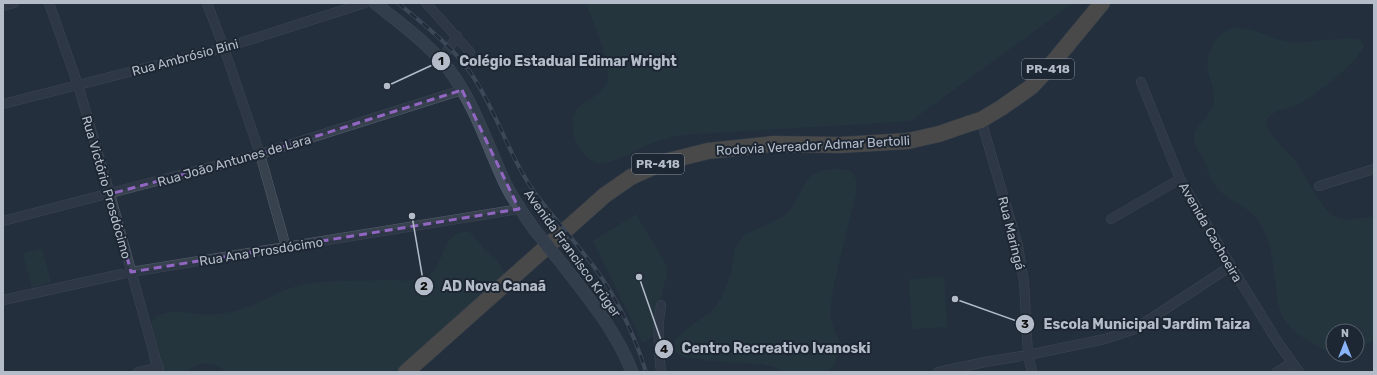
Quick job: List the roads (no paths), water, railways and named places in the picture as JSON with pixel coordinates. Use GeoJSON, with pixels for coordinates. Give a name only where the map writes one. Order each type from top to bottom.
{"type":"FeatureCollection","features":[{"type":"Feature","properties":{"kind":"highway","name":"Rodovia Vereador Admar Bertolli"},"geometry":{"type":"LineString","coordinates":[[406,372],[605,195],[632,177],[664,162],[708,151],[774,144],[840,145],[908,141],[939,134],[981,120],[1031,87],[1046,72],[1102,3]]}},
{"type":"Feature","properties":{"kind":"main road","name":"Avenida Francisco Krüger"},"geometry":{"type":"LineString","coordinates":[[375,3],[418,38],[441,60],[462,90],[474,111],[506,185],[520,209],[611,328],[632,372]]}},
{"type":"Feature","properties":{"kind":"street"},"geometry":{"type":"LineString","coordinates":[[3,6],[14,3]]}},
{"type":"Feature","properties":{"kind":"street","name":"Rua Victório Prosdócimo"},"geometry":{"type":"LineString","coordinates":[[49,3],[78,85],[159,370]]}},
{"type":"Feature","properties":{"kind":"street"},"geometry":{"type":"LineString","coordinates":[[207,3],[260,154],[286,246]]}},
{"type":"Feature","properties":{"kind":"street","name":"Rua Ambrósio Bini"},"geometry":{"type":"LineString","coordinates":[[3,104],[224,48],[365,3]]}},
{"type":"Feature","properties":{"kind":"street"},"geometry":{"type":"LineString","coordinates":[[426,3],[470,52]]}},
{"type":"Feature","properties":{"kind":"street"},"geometry":{"type":"LineString","coordinates":[[441,60],[457,36]]}},
{"type":"Feature","properties":{"kind":"street","name":"Avenida Cachoeira"},"geometry":{"type":"LineString","coordinates":[[1141,82],[1180,180],[1231,266],[1299,372]]}},
{"type":"Feature","properties":{"kind":"street","name":"Rua João Antunes de Lara"},"geometry":{"type":"LineString","coordinates":[[3,220],[110,194],[260,154],[462,90]]}},
{"type":"Feature","properties":{"kind":"street","name":"Rua Maringá"},"geometry":{"type":"LineString","coordinates":[[981,120],[1018,246],[1024,282],[1028,355],[1032,372]]}},
{"type":"Feature","properties":{"kind":"street"},"geometry":{"type":"LineString","coordinates":[[1319,186],[1374,169]]}},
{"type":"Feature","properties":{"kind":"street"},"geometry":{"type":"LineString","coordinates":[[1111,219],[1180,180]]}},
{"type":"Feature","properties":{"kind":"street","name":"Rua Ana Prosdócimo"},"geometry":{"type":"LineString","coordinates":[[3,300],[131,272],[520,209]]}},
{"type":"Feature","properties":{"kind":"street"},"geometry":{"type":"LineString","coordinates":[[938,372],[1105,339],[1134,329],[1231,266]]}},
{"type":"Feature","properties":{"kind":"street"},"geometry":{"type":"LineString","coordinates":[[661,305],[658,323],[658,348],[661,372]]}},
{"type":"Feature","properties":{"kind":"street"},"geometry":{"type":"LineString","coordinates":[[1277,372],[1292,363]]}},
{"type":"Feature","properties":{"kind":"street"},"geometry":{"type":"LineString","coordinates":[[138,372],[159,370]]}},
{"type":"Feature","properties":{"kind":"railway"},"geometry":{"type":"LineString","coordinates":[[398,3],[445,44],[470,72],[487,101],[517,163],[535,193],[604,281],[628,325],[646,372]]}},
{"type":"Feature","properties":{"kind":"place","name":"Colégio Estadual Edimar Wright"},"geometry":{"type":"Point","coordinates":[387,86]}},
{"type":"Feature","properties":{"kind":"place","name":"AD Nova Canaã"},"geometry":{"type":"Point","coordinates":[412,216]}},
{"type":"Feature","properties":{"kind":"place","name":"Centro Recreativo Ivanoski"},"geometry":{"type":"Point","coordinates":[639,277]}},
{"type":"Feature","properties":{"kind":"place","name":"Escola Municipal Jardim Taiza"},"geometry":{"type":"Point","coordinates":[955,299]}}]}
